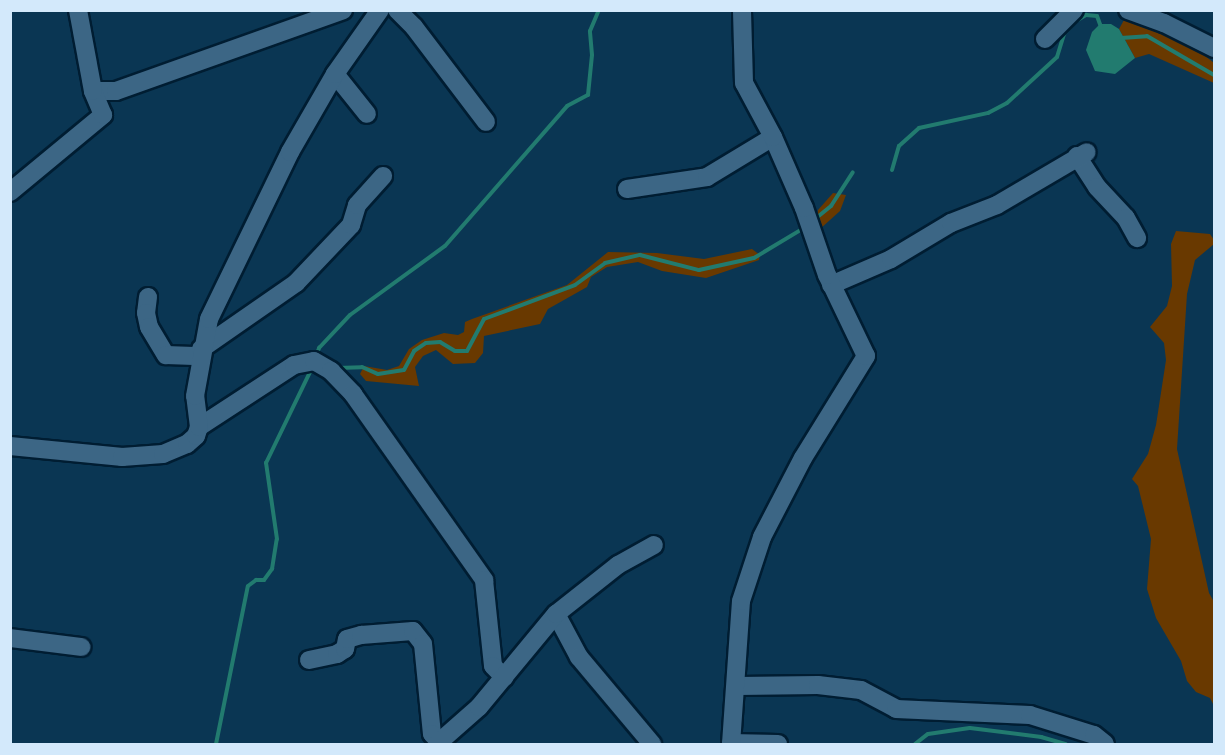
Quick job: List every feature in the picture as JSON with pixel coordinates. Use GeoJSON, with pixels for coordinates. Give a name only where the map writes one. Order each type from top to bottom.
{"type":"FeatureCollection","features":[{"type":"Feature","properties":{"kind":"street"},"geometry":{"type":"LineString","coordinates":[[10,192],[103,115],[93,91],[78,10]]}},
{"type":"Feature","properties":{"kind":"street"},"geometry":{"type":"LineString","coordinates":[[93,91],[116,91],[343,10]]}},
{"type":"Feature","properties":{"kind":"street"},"geometry":{"type":"LineString","coordinates":[[199,427],[195,396],[201,352],[209,319],[263,202],[335,74],[380,10]]}},
{"type":"Feature","properties":{"kind":"street"},"geometry":{"type":"LineString","coordinates":[[397,10],[414,27],[486,122]]}},
{"type":"Feature","properties":{"kind":"street"},"geometry":{"type":"LineString","coordinates":[[742,10],[744,83],[773,137],[804,208],[831,285],[866,356],[803,458],[762,537],[741,602],[738,686],[731,744],[778,744]]}},
{"type":"Feature","properties":{"kind":"street"},"geometry":{"type":"LineString","coordinates":[[1045,39],[1074,10]]}},
{"type":"Feature","properties":{"kind":"street"},"geometry":{"type":"LineString","coordinates":[[1128,10],[1164,23],[1215,48]]}},
{"type":"Feature","properties":{"kind":"street"},"geometry":{"type":"LineString","coordinates":[[335,74],[367,114]]}},
{"type":"Feature","properties":{"kind":"street"},"geometry":{"type":"LineString","coordinates":[[627,189],[707,177],[773,137]]}},
{"type":"Feature","properties":{"kind":"street"},"geometry":{"type":"LineString","coordinates":[[831,285],[891,259],[951,222],[997,204],[1082,154],[1097,187],[1126,218],[1137,238]]}},
{"type":"Feature","properties":{"kind":"street"},"geometry":{"type":"LineString","coordinates":[[148,297],[146,313],[149,327],[166,355],[201,352],[296,283],[351,225],[357,205],[383,176]]}},
{"type":"Feature","properties":{"kind":"street"},"geometry":{"type":"LineString","coordinates":[[10,446],[122,457],[163,454],[187,444],[199,427],[294,365],[314,361],[331,371],[352,394],[484,580],[493,666],[504,677]]}},
{"type":"Feature","properties":{"kind":"street"},"geometry":{"type":"LineString","coordinates":[[309,660],[337,654],[345,649],[347,639],[361,635],[413,631],[423,644],[432,734],[438,743],[479,707],[556,614],[618,565],[654,545]]}},
{"type":"Feature","properties":{"kind":"street"},"geometry":{"type":"LineString","coordinates":[[556,614],[579,657],[652,744]]}},
{"type":"Feature","properties":{"kind":"street"},"geometry":{"type":"LineString","coordinates":[[10,638],[81,647]]}},
{"type":"Feature","properties":{"kind":"street"},"geometry":{"type":"LineString","coordinates":[[738,686],[829,686],[861,690],[896,709],[1030,715],[1094,735],[1105,744]]}},
{"type":"Feature","properties":{"kind":"shaded area"},"geometry":{"type":"Polygon","coordinates":[[[1124,20],[1158,24],[1177,42],[1199,51],[1214,63],[1214,83],[1149,54],[1135,58],[1119,29],[1124,20]]]}},
{"type":"Feature","properties":{"kind":"shaded area"},"geometry":{"type":"Polygon","coordinates":[[[1100,24],[1111,24],[1119,29],[1135,58],[1115,74],[1095,71],[1086,50],[1092,32],[1100,24]]]}},
{"type":"Feature","properties":{"kind":"shaded area"},"geometry":{"type":"Polygon","coordinates":[[[833,193],[846,195],[840,211],[820,229],[816,218],[818,210],[833,193]]]}},
{"type":"Feature","properties":{"kind":"shaded area"},"geometry":{"type":"Polygon","coordinates":[[[1176,231],[1210,234],[1214,240],[1214,244],[1195,260],[1187,294],[1177,449],[1209,593],[1214,602],[1214,706],[1210,698],[1196,692],[1187,681],[1181,661],[1156,618],[1147,589],[1151,539],[1138,486],[1132,479],[1148,454],[1156,425],[1166,360],[1164,343],[1150,327],[1167,306],[1172,286],[1171,244],[1176,231]]]}},
{"type":"Feature","properties":{"kind":"shaded area"},"geometry":{"type":"Polygon","coordinates":[[[752,249],[760,255],[759,260],[706,278],[662,271],[638,262],[607,267],[591,277],[587,287],[548,309],[540,324],[484,336],[483,353],[475,363],[453,364],[436,350],[423,356],[415,367],[419,386],[366,381],[360,374],[364,366],[387,370],[399,366],[409,349],[422,340],[444,333],[458,335],[464,332],[465,322],[567,285],[608,252],[657,253],[704,259],[752,249]]]}},
{"type":"Feature","properties":{"kind":"waterway"},"geometry":{"type":"LineString","coordinates":[[316,356],[319,348],[350,315],[445,246],[567,106],[588,95],[592,55],[590,31],[599,10]]}},
{"type":"Feature","properties":{"kind":"waterway"},"geometry":{"type":"LineString","coordinates":[[892,170],[899,146],[919,128],[988,113],[1007,103],[1057,57],[1064,34],[1076,21],[1086,15],[1097,16],[1101,27]]}},
{"type":"Feature","properties":{"kind":"waterway"},"geometry":{"type":"LineString","coordinates":[[1121,38],[1147,36],[1214,75]]}},
{"type":"Feature","properties":{"kind":"waterway"},"geometry":{"type":"LineString","coordinates":[[815,219],[831,206],[853,172]]}},
{"type":"Feature","properties":{"kind":"waterway"},"geometry":{"type":"LineString","coordinates":[[337,368],[362,367],[378,374],[404,370],[414,351],[426,343],[440,342],[455,351],[467,351],[484,319],[575,285],[605,263],[640,255],[699,270],[754,258],[804,228]]}},
{"type":"Feature","properties":{"kind":"waterway"},"geometry":{"type":"LineString","coordinates":[[216,744],[248,586],[256,580],[264,580],[272,569],[277,539],[266,463],[312,368]]}},
{"type":"Feature","properties":{"kind":"waterway"},"geometry":{"type":"LineString","coordinates":[[915,744],[928,734],[970,728],[1041,737],[1066,744]]}}]}
